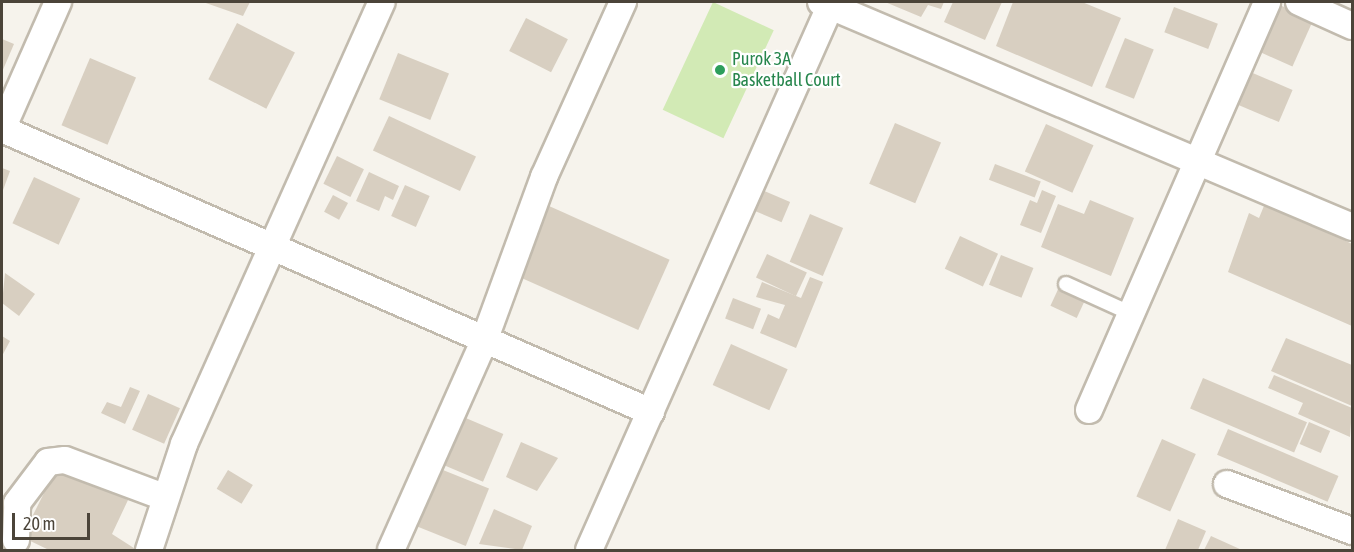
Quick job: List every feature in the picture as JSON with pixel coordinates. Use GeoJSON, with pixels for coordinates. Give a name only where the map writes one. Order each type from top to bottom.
{"type":"FeatureCollection","features":[{"type":"Feature","properties":{"kind":"street"},"geometry":{"type":"LineString","coordinates":[[58,2],[2,129],[651,412]]}},
{"type":"Feature","properties":{"kind":"street"},"geometry":{"type":"LineString","coordinates":[[148,550],[164,497],[382,2]]}},
{"type":"Feature","properties":{"kind":"street"},"geometry":{"type":"LineString","coordinates":[[392,550],[484,341],[544,177],[623,2]]}},
{"type":"Feature","properties":{"kind":"street"},"geometry":{"type":"LineString","coordinates":[[1089,410],[1201,159],[1267,2]]}},
{"type":"Feature","properties":{"kind":"street"},"geometry":{"type":"LineString","coordinates":[[1299,2],[1353,26]]}},
{"type":"Feature","properties":{"kind":"street"},"geometry":{"type":"LineString","coordinates":[[589,550],[828,3],[1201,159],[1353,228]]}},
{"type":"Feature","properties":{"kind":"street"},"geometry":{"type":"LineString","coordinates":[[16,540],[17,503],[48,462],[65,460],[164,497]]}},
{"type":"Feature","properties":{"kind":"street"},"geometry":{"type":"LineString","coordinates":[[1227,484],[1349,537]]}},
{"type":"Feature","properties":{"kind":"lane"},"geometry":{"type":"LineString","coordinates":[[1066,284],[1132,314]]}},
{"type":"Feature","properties":{"kind":"green space","name":"Purok 3A Basketball Court"},"geometry":{"type":"Polygon","coordinates":[[[713,2],[774,30],[723,138],[663,110],[713,2]]]}},
{"type":"Feature","properties":{"kind":"building"},"geometry":{"type":"Polygon","coordinates":[[[203,2],[250,2],[243,16],[203,2]]]}},
{"type":"Feature","properties":{"kind":"building"},"geometry":{"type":"Polygon","coordinates":[[[885,2],[944,2],[941,9],[928,5],[921,17],[885,2]]]}},
{"type":"Feature","properties":{"kind":"building"},"geometry":{"type":"Polygon","coordinates":[[[953,2],[1002,2],[985,40],[944,22],[953,2]]]}},
{"type":"Feature","properties":{"kind":"building"},"geometry":{"type":"Polygon","coordinates":[[[1013,2],[1082,2],[1121,18],[1092,87],[996,46],[1013,2]]]}},
{"type":"Feature","properties":{"kind":"building"},"geometry":{"type":"Polygon","coordinates":[[[1273,2],[1313,20],[1292,66],[1252,49],[1273,2]]]}},
{"type":"Feature","properties":{"kind":"building"},"geometry":{"type":"Polygon","coordinates":[[[1174,7],[1218,24],[1208,49],[1164,32],[1174,7]]]}},
{"type":"Feature","properties":{"kind":"building"},"geometry":{"type":"Polygon","coordinates":[[[526,18],[568,39],[551,72],[509,51],[526,18]]]}},
{"type":"Feature","properties":{"kind":"building"},"geometry":{"type":"Polygon","coordinates":[[[237,23],[295,53],[266,109],[208,79],[237,23]]]}},
{"type":"Feature","properties":{"kind":"building"},"geometry":{"type":"Polygon","coordinates":[[[1125,38],[1154,50],[1134,99],[1105,87],[1125,38]]]}},
{"type":"Feature","properties":{"kind":"building"},"geometry":{"type":"Polygon","coordinates":[[[2,39],[14,44],[2,72],[2,39]]]}},
{"type":"Feature","properties":{"kind":"building"},"geometry":{"type":"Polygon","coordinates":[[[398,53],[449,74],[430,120],[379,99],[398,53]]]}},
{"type":"Feature","properties":{"kind":"building"},"geometry":{"type":"Polygon","coordinates":[[[90,58],[136,78],[108,145],[61,125],[90,58]]]}},
{"type":"Feature","properties":{"kind":"building"},"geometry":{"type":"Polygon","coordinates":[[[1241,68],[1293,90],[1279,122],[1227,100],[1241,68]]]}},
{"type":"Feature","properties":{"kind":"building"},"geometry":{"type":"Polygon","coordinates":[[[389,116],[476,157],[460,191],[373,150],[389,116]]]}},
{"type":"Feature","properties":{"kind":"building"},"geometry":{"type":"Polygon","coordinates":[[[895,123],[941,143],[915,203],[869,184],[895,123]]]}},
{"type":"Feature","properties":{"kind":"building"},"geometry":{"type":"Polygon","coordinates":[[[1046,124],[1094,145],[1072,193],[1025,172],[1046,124]]]}},
{"type":"Feature","properties":{"kind":"building"},"geometry":{"type":"Polygon","coordinates":[[[337,156],[364,169],[350,197],[323,184],[337,156]]]}},
{"type":"Feature","properties":{"kind":"building"},"geometry":{"type":"Polygon","coordinates":[[[995,164],[1041,182],[1035,197],[989,180],[995,164]]]}},
{"type":"Feature","properties":{"kind":"building"},"geometry":{"type":"Polygon","coordinates":[[[2,168],[10,171],[2,193],[2,168]]]}},
{"type":"Feature","properties":{"kind":"building"},"geometry":{"type":"Polygon","coordinates":[[[369,172],[399,186],[393,200],[385,196],[379,211],[356,201],[369,172]]]}},
{"type":"Feature","properties":{"kind":"building"},"geometry":{"type":"Polygon","coordinates":[[[34,177],[80,199],[59,245],[12,223],[34,177]]]}},
{"type":"Feature","properties":{"kind":"building"},"geometry":{"type":"Polygon","coordinates":[[[405,185],[430,196],[416,227],[391,216],[405,185]]]}},
{"type":"Feature","properties":{"kind":"building"},"geometry":{"type":"Polygon","coordinates":[[[757,188],[790,202],[782,222],[748,208],[757,188]]]}},
{"type":"Feature","properties":{"kind":"building"},"geometry":{"type":"Polygon","coordinates":[[[1042,190],[1056,196],[1041,233],[1020,225],[1030,200],[1037,203],[1042,190]]]}},
{"type":"Feature","properties":{"kind":"building"},"geometry":{"type":"Polygon","coordinates":[[[333,195],[348,203],[339,220],[324,212],[333,195]]]}},
{"type":"Feature","properties":{"kind":"building"},"geometry":{"type":"Polygon","coordinates":[[[1090,200],[1134,218],[1111,276],[1041,247],[1058,204],[1084,214],[1090,200]]]}},
{"type":"Feature","properties":{"kind":"building"},"geometry":{"type":"Polygon","coordinates":[[[1266,201],[1352,244],[1352,326],[1228,272],[1249,213],[1259,218],[1266,201]]]}},
{"type":"Feature","properties":{"kind":"building"},"geometry":{"type":"Polygon","coordinates":[[[549,206],[670,260],[638,330],[518,276],[549,206]]]}},
{"type":"Feature","properties":{"kind":"building"},"geometry":{"type":"Polygon","coordinates":[[[810,214],[843,228],[823,276],[790,262],[810,214]]]}},
{"type":"Feature","properties":{"kind":"building"},"geometry":{"type":"Polygon","coordinates":[[[960,236],[998,254],[983,286],[945,269],[960,236]]]}},
{"type":"Feature","properties":{"kind":"building"},"geometry":{"type":"Polygon","coordinates":[[[767,254],[807,273],[796,296],[756,278],[767,254]]]}},
{"type":"Feature","properties":{"kind":"building"},"geometry":{"type":"Polygon","coordinates":[[[1001,255],[1033,268],[1021,298],[989,285],[1001,255]]]}},
{"type":"Feature","properties":{"kind":"building"},"geometry":{"type":"Polygon","coordinates":[[[5,273],[35,294],[19,316],[2,303],[5,273]]]}},
{"type":"Feature","properties":{"kind":"building"},"geometry":{"type":"Polygon","coordinates":[[[810,277],[823,282],[796,348],[760,333],[768,314],[779,319],[785,305],[756,297],[762,282],[801,298],[810,277]]]}},
{"type":"Feature","properties":{"kind":"building"},"geometry":{"type":"Polygon","coordinates":[[[1061,283],[1087,295],[1077,318],[1050,306],[1061,283]]]}},
{"type":"Feature","properties":{"kind":"building"},"geometry":{"type":"Polygon","coordinates":[[[733,298],[761,309],[753,329],[725,319],[733,298]]]}},
{"type":"Feature","properties":{"kind":"building"},"geometry":{"type":"Polygon","coordinates":[[[2,336],[10,341],[2,356],[2,336]]]}},
{"type":"Feature","properties":{"kind":"building"},"geometry":{"type":"Polygon","coordinates":[[[1286,338],[1352,365],[1352,406],[1271,371],[1286,338]]]}},
{"type":"Feature","properties":{"kind":"building"},"geometry":{"type":"Polygon","coordinates":[[[731,344],[788,369],[769,410],[713,385],[731,344]]]}},
{"type":"Feature","properties":{"kind":"building"},"geometry":{"type":"Polygon","coordinates":[[[1274,375],[1352,408],[1350,437],[1298,414],[1303,403],[1268,388],[1274,375]]]}},
{"type":"Feature","properties":{"kind":"building"},"geometry":{"type":"Polygon","coordinates":[[[1203,378],[1307,422],[1294,453],[1190,408],[1203,378]]]}},
{"type":"Feature","properties":{"kind":"building"},"geometry":{"type":"Polygon","coordinates":[[[130,387],[140,391],[125,424],[101,413],[107,402],[121,407],[130,387]]]}},
{"type":"Feature","properties":{"kind":"building"},"geometry":{"type":"Polygon","coordinates":[[[148,394],[180,408],[164,444],[132,430],[148,394]]]}},
{"type":"Feature","properties":{"kind":"building"},"geometry":{"type":"Polygon","coordinates":[[[461,416],[503,434],[483,482],[441,464],[461,416]]]}},
{"type":"Feature","properties":{"kind":"building"},"geometry":{"type":"Polygon","coordinates":[[[1309,422],[1330,431],[1321,453],[1300,444],[1309,422]]]}},
{"type":"Feature","properties":{"kind":"building"},"geometry":{"type":"Polygon","coordinates":[[[1228,429],[1338,476],[1328,502],[1217,455],[1228,429]]]}},
{"type":"Feature","properties":{"kind":"building"},"geometry":{"type":"Polygon","coordinates":[[[1162,439],[1196,454],[1170,512],[1136,497],[1162,439]]]}},
{"type":"Feature","properties":{"kind":"building"},"geometry":{"type":"Polygon","coordinates":[[[521,442],[558,458],[537,491],[506,477],[521,442]]]}},
{"type":"Feature","properties":{"kind":"building"},"geometry":{"type":"Polygon","coordinates":[[[58,465],[128,500],[112,534],[137,550],[49,550],[22,537],[58,465]]]}},
{"type":"Feature","properties":{"kind":"building"},"geometry":{"type":"Polygon","coordinates":[[[438,468],[489,489],[466,546],[415,525],[438,468]]]}},
{"type":"Feature","properties":{"kind":"building"},"geometry":{"type":"Polygon","coordinates":[[[228,470],[253,485],[242,504],[217,489],[228,470]]]}},
{"type":"Feature","properties":{"kind":"building"},"geometry":{"type":"Polygon","coordinates":[[[494,509],[532,526],[522,550],[479,544],[494,509]]]}},
{"type":"Feature","properties":{"kind":"building"},"geometry":{"type":"Polygon","coordinates":[[[1178,519],[1206,531],[1198,550],[1165,550],[1178,519]]]}},
{"type":"Feature","properties":{"kind":"building"},"geometry":{"type":"Polygon","coordinates":[[[1211,536],[1242,550],[1204,550],[1211,536]]]}},
{"type":"Feature","properties":{"kind":"place","name":"Purok 3A Basketball Court"},"geometry":{"type":"Point","coordinates":[720,70]}}]}
